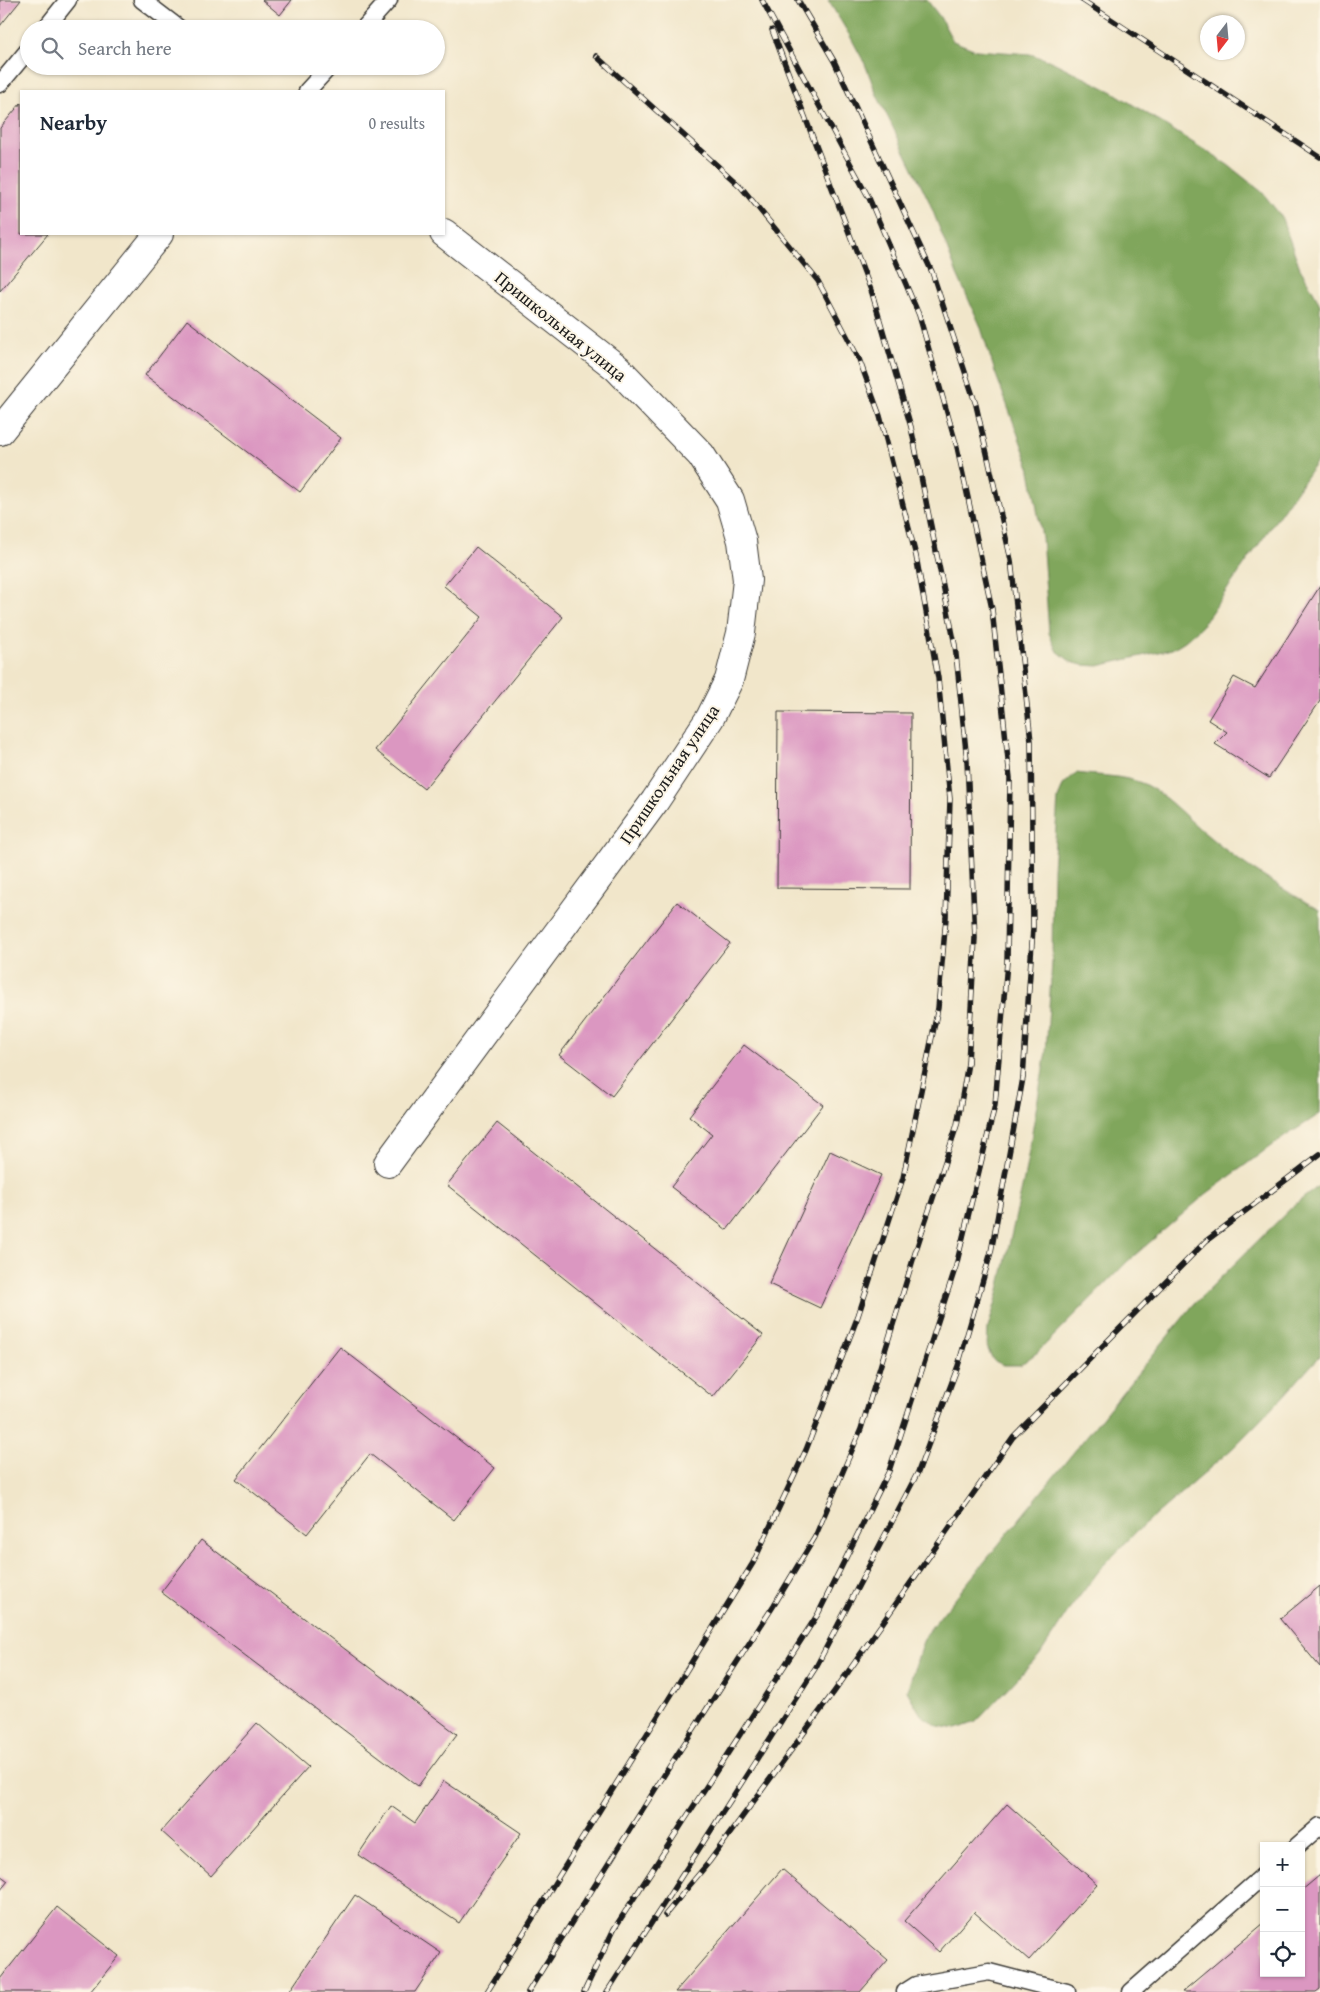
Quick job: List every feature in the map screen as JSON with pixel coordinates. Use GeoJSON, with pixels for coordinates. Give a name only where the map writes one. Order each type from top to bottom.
{"type":"FeatureCollection","features":[{"type":"Feature","properties":{"kind":"street","name":"Пришкольная улица"},"geometry":{"type":"LineString","coordinates":[[388,1163],[649,809],[710,718],[729,680],[741,633],[747,580],[742,541],[730,500],[702,455],[617,368],[445,234]]}},
{"type":"Feature","properties":{"kind":"street"},"geometry":{"type":"LineString","coordinates":[[0,431],[157,235]]}},
{"type":"Feature","properties":{"kind":"lane"},"geometry":{"type":"LineString","coordinates":[[52,20],[68,0]]}},
{"type":"Feature","properties":{"kind":"lane"},"geometry":{"type":"LineString","coordinates":[[142,0],[168,20]]}},
{"type":"Feature","properties":{"kind":"lane"},"geometry":{"type":"LineString","coordinates":[[371,20],[389,0]]}},
{"type":"Feature","properties":{"kind":"lane"},"geometry":{"type":"LineString","coordinates":[[0,84],[20,60]]}},
{"type":"Feature","properties":{"kind":"lane"},"geometry":{"type":"LineString","coordinates":[[308,90],[322,75]]}},
{"type":"Feature","properties":{"kind":"lane"},"geometry":{"type":"LineString","coordinates":[[1302,1842],[1320,1826]]}},
{"type":"Feature","properties":{"kind":"lane"},"geometry":{"type":"LineString","coordinates":[[1131,1992],[1260,1879]]}},
{"type":"Feature","properties":{"kind":"lane"},"geometry":{"type":"LineString","coordinates":[[905,1992],[916,1985],[989,1972],[1068,1992]]}},
{"type":"Feature","properties":{"kind":"green space"},"geometry":{"type":"Polygon","coordinates":[[[828,0],[927,0],[940,17],[953,41],[976,50],[1030,54],[1051,61],[1113,92],[1228,165],[1262,192],[1281,216],[1300,268],[1320,305],[1320,457],[1201,627],[1172,649],[1098,666],[1071,662],[1056,650],[1049,633],[1042,537],[1029,465],[980,325],[957,274],[929,201],[876,93],[865,64],[828,0]]]}},
{"type":"Feature","properties":{"kind":"green space"},"geometry":{"type":"Polygon","coordinates":[[[1076,773],[1119,777],[1136,781],[1153,789],[1219,845],[1276,884],[1320,910],[1320,1114],[1275,1143],[1206,1194],[1128,1261],[1038,1352],[1020,1365],[1003,1365],[993,1360],[987,1347],[988,1328],[998,1294],[1024,1179],[1046,1052],[1052,962],[1053,869],[1058,798],[1063,785],[1076,773]]]}},
{"type":"Feature","properties":{"kind":"green space"},"geometry":{"type":"Polygon","coordinates":[[[1320,1185],[1320,1356],[1233,1448],[1136,1532],[1102,1567],[1067,1613],[1039,1656],[976,1722],[957,1729],[938,1726],[921,1715],[907,1691],[925,1635],[1194,1304],[1293,1206],[1320,1185]]]}},
{"type":"Feature","properties":{"kind":"building"},"geometry":{"type":"Polygon","coordinates":[[[0,0],[21,0],[0,26],[0,0]]]}},
{"type":"Feature","properties":{"kind":"building"},"geometry":{"type":"Polygon","coordinates":[[[262,0],[292,0],[280,15],[262,0]]]}},
{"type":"Feature","properties":{"kind":"building"},"geometry":{"type":"Polygon","coordinates":[[[20,104],[20,235],[47,235],[0,291],[0,128],[20,104]]]}},
{"type":"Feature","properties":{"kind":"building"},"geometry":{"type":"Polygon","coordinates":[[[187,320],[341,438],[300,492],[145,375],[187,320]]]}},
{"type":"Feature","properties":{"kind":"building"},"geometry":{"type":"Polygon","coordinates":[[[476,547],[563,617],[424,789],[375,750],[482,617],[444,586],[476,547]]]}},
{"type":"Feature","properties":{"kind":"building"},"geometry":{"type":"Polygon","coordinates":[[[1320,586],[1320,701],[1269,778],[1215,744],[1227,732],[1208,720],[1234,677],[1255,688],[1320,586]]]}},
{"type":"Feature","properties":{"kind":"building"},"geometry":{"type":"Polygon","coordinates":[[[778,712],[911,713],[910,889],[777,888],[778,712]]]}},
{"type":"Feature","properties":{"kind":"building"},"geometry":{"type":"Polygon","coordinates":[[[677,902],[730,943],[612,1096],[559,1055],[677,902]]]}},
{"type":"Feature","properties":{"kind":"building"},"geometry":{"type":"Polygon","coordinates":[[[744,1045],[823,1105],[727,1230],[671,1187],[712,1134],[689,1116],[744,1045]]]}},
{"type":"Feature","properties":{"kind":"building"},"geometry":{"type":"Polygon","coordinates":[[[497,1123],[763,1335],[713,1397],[447,1185],[497,1123]]]}},
{"type":"Feature","properties":{"kind":"building"},"geometry":{"type":"Polygon","coordinates":[[[830,1151],[881,1175],[820,1308],[769,1284],[830,1151]]]}},
{"type":"Feature","properties":{"kind":"building"},"geometry":{"type":"Polygon","coordinates":[[[340,1347],[495,1468],[454,1520],[370,1454],[307,1534],[236,1479],[340,1347]]]}},
{"type":"Feature","properties":{"kind":"building"},"geometry":{"type":"Polygon","coordinates":[[[201,1540],[457,1734],[418,1786],[161,1592],[201,1540]]]}},
{"type":"Feature","properties":{"kind":"building"},"geometry":{"type":"Polygon","coordinates":[[[1320,1586],[1320,1667],[1280,1619],[1320,1586]]]}},
{"type":"Feature","properties":{"kind":"building"},"geometry":{"type":"Polygon","coordinates":[[[257,1723],[308,1767],[211,1876],[161,1831],[257,1723]]]}},
{"type":"Feature","properties":{"kind":"building"},"geometry":{"type":"Polygon","coordinates":[[[444,1781],[521,1833],[459,1923],[358,1855],[391,1806],[415,1823],[444,1781]]]}},
{"type":"Feature","properties":{"kind":"building"},"geometry":{"type":"Polygon","coordinates":[[[1007,1804],[1097,1884],[1029,1960],[974,1912],[939,1952],[904,1921],[1007,1804]]]}},
{"type":"Feature","properties":{"kind":"building"},"geometry":{"type":"Polygon","coordinates":[[[782,1869],[888,1960],[860,1992],[675,1992],[782,1869]]]}},
{"type":"Feature","properties":{"kind":"building"},"geometry":{"type":"Polygon","coordinates":[[[0,1875],[8,1881],[0,1891],[0,1875]]]}},
{"type":"Feature","properties":{"kind":"building"},"geometry":{"type":"Polygon","coordinates":[[[1320,1875],[1320,1989],[1316,1992],[1182,1992],[1260,1926],[1260,1977],[1305,1977],[1305,1888],[1320,1875]]]}},
{"type":"Feature","properties":{"kind":"building"},"geometry":{"type":"Polygon","coordinates":[[[355,1895],[441,1953],[415,1992],[289,1992],[355,1895]]]}},
{"type":"Feature","properties":{"kind":"building"},"geometry":{"type":"Polygon","coordinates":[[[57,1907],[119,1956],[90,1992],[0,1992],[0,1979],[57,1907]]]}},
{"type":"Feature","properties":{"kind":"railway"},"geometry":{"type":"LineString","coordinates":[[584,1992],[614,1929],[818,1614],[889,1471],[956,1266],[995,1105],[1007,962],[1010,778],[992,609],[957,447],[919,315],[869,198],[762,0]]}},
{"type":"Feature","properties":{"kind":"railway"},"geometry":{"type":"LineString","coordinates":[[607,1992],[816,1667],[918,1472],[958,1366],[991,1252],[1023,1078],[1033,928],[1031,741],[1011,560],[976,405],[932,272],[834,61],[798,0]]}},
{"type":"Feature","properties":{"kind":"railway"},"geometry":{"type":"LineString","coordinates":[[1082,0],[1320,157]]}},
{"type":"Feature","properties":{"kind":"railway"},"geometry":{"type":"LineString","coordinates":[[528,1992],[666,1772],[774,1605],[815,1537],[861,1429],[957,1125],[968,1063],[975,938],[967,761],[955,645],[911,427],[872,293],[772,30]]}},
{"type":"Feature","properties":{"kind":"railway"},"geometry":{"type":"LineString","coordinates":[[487,1992],[753,1563],[806,1450],[858,1316],[903,1178],[938,1008],[946,918],[950,799],[938,678],[916,556],[880,416],[859,359],[818,281],[741,187],[596,56]]}},
{"type":"Feature","properties":{"kind":"railway"},"geometry":{"type":"LineString","coordinates":[[665,1915],[709,1862],[834,1692],[1013,1437],[1206,1241],[1320,1154]]}}]}
